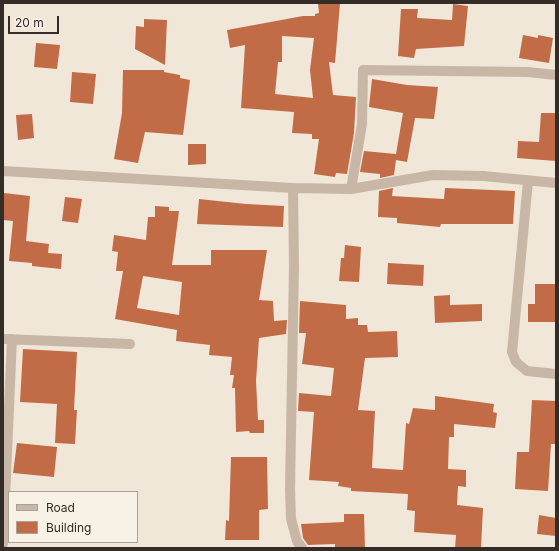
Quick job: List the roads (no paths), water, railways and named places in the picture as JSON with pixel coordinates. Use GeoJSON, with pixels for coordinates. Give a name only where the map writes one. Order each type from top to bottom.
{"type":"FeatureCollection","features":[{"type":"Feature","properties":{"kind":"street"},"geometry":{"type":"LineString","coordinates":[[351,189],[362,124],[363,70],[528,72],[556,75]]}},
{"type":"Feature","properties":{"kind":"street"},"geometry":{"type":"LineString","coordinates":[[3,171],[294,188],[351,189],[433,175],[483,176],[556,183]]}},
{"type":"Feature","properties":{"kind":"street"},"geometry":{"type":"LineString","coordinates":[[528,181],[512,352],[516,362],[527,371],[556,374]]}},
{"type":"Feature","properties":{"kind":"street"},"geometry":{"type":"LineString","coordinates":[[294,188],[290,489],[291,519],[297,541],[302,548]]}},
{"type":"Feature","properties":{"kind":"street"},"geometry":{"type":"LineString","coordinates":[[3,544],[8,339],[130,344]]}}]}
